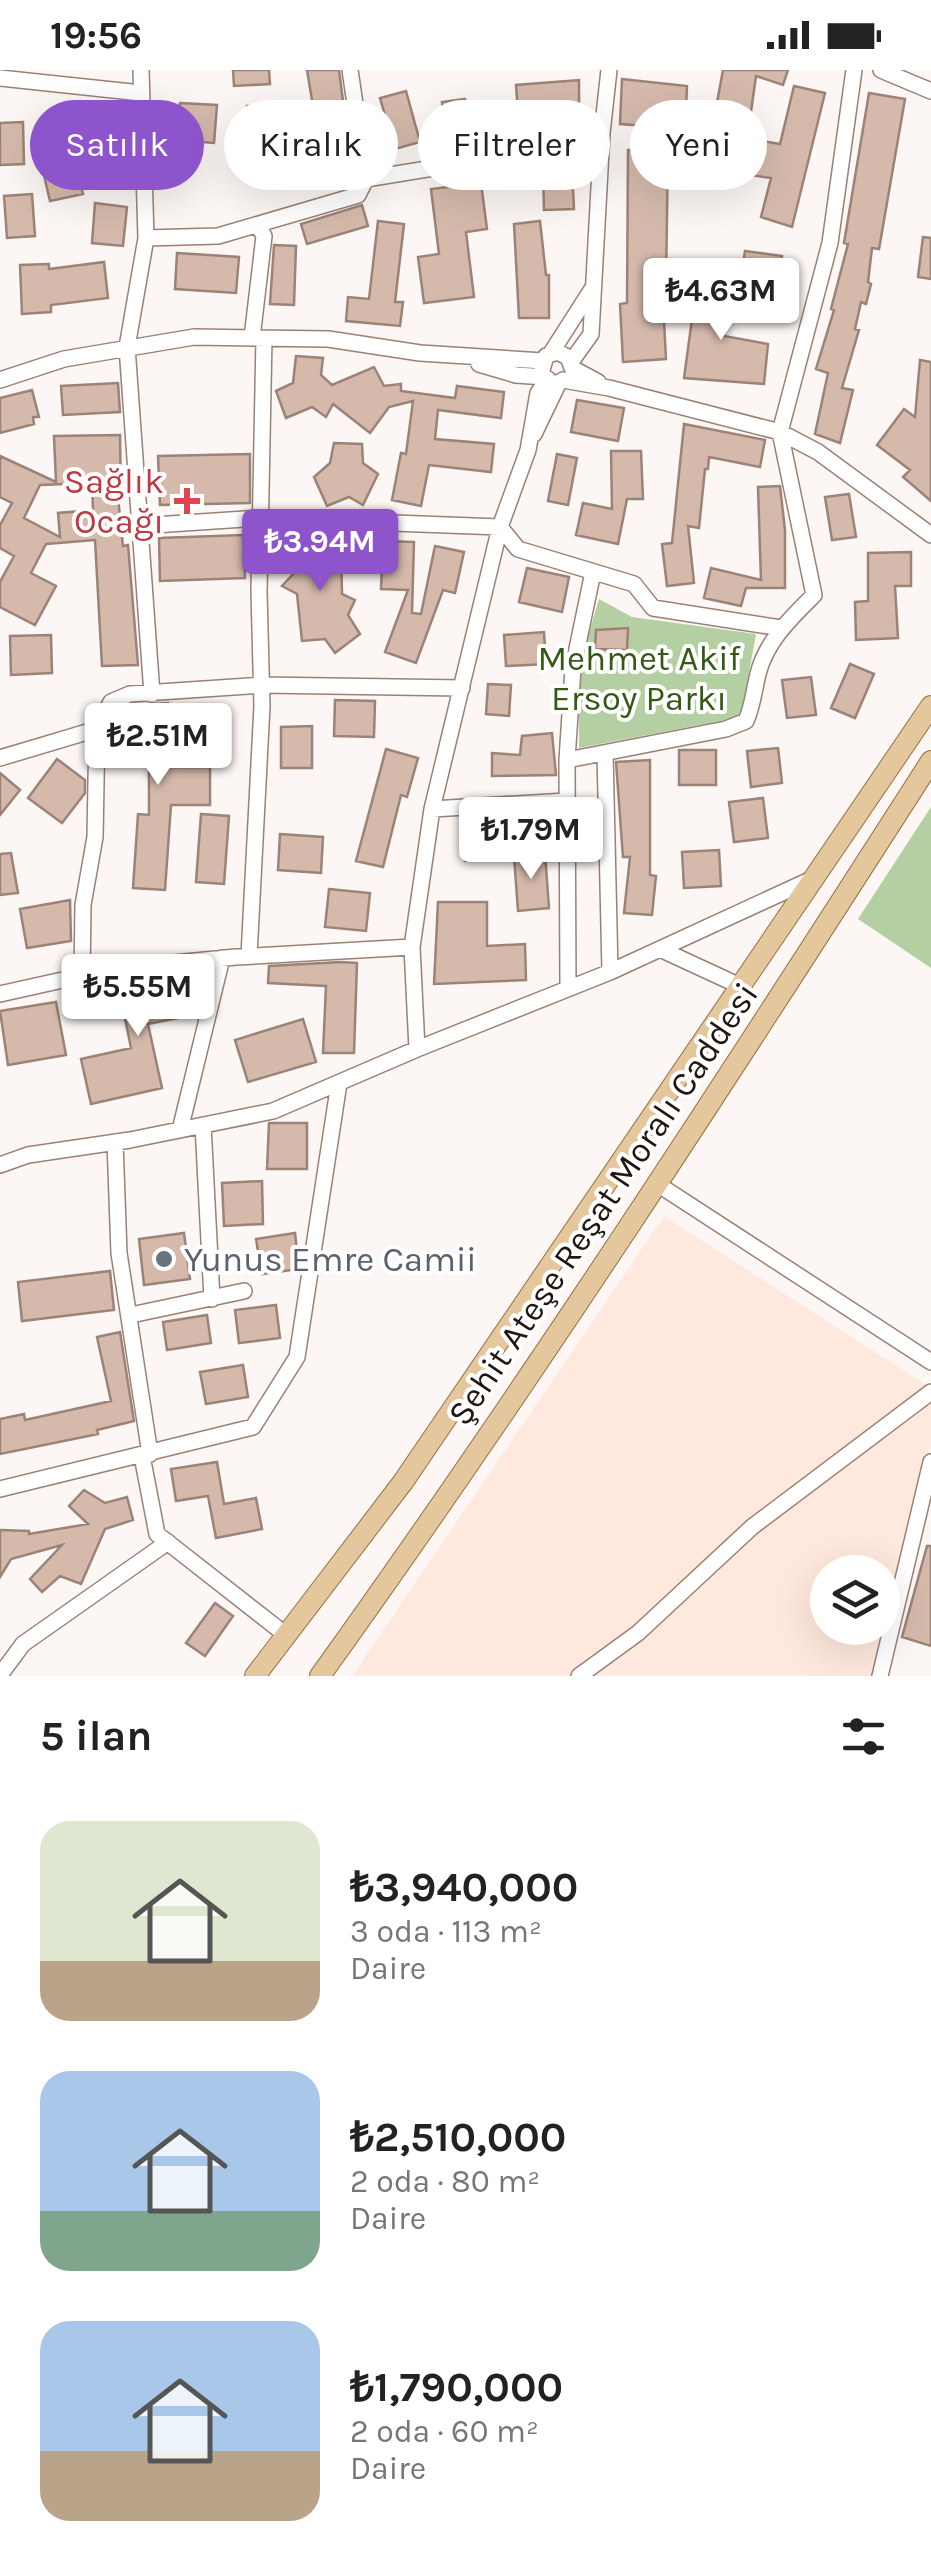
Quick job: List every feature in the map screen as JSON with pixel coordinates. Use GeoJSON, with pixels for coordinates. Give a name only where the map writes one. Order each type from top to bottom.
{"type":"FeatureCollection","features":[{"type":"Feature","properties":{"kind":"main road"},"geometry":{"type":"LineString","coordinates":[[255,1676],[403,1482],[931,706]]}},
{"type":"Feature","properties":{"kind":"main road","name":"Şehit Ateşe Reşat Moralı Caddesi"},"geometry":{"type":"LineString","coordinates":[[320,1676],[426,1528],[659,1185],[931,761]]}},
{"type":"Feature","properties":{"kind":"street"},"geometry":{"type":"LineString","coordinates":[[141,70],[146,238],[127,348],[152,694]]}},
{"type":"Feature","properties":{"kind":"street"},"geometry":{"type":"LineString","coordinates":[[350,70],[354,100]]}},
{"type":"Feature","properties":{"kind":"street"},"geometry":{"type":"LineString","coordinates":[[606,100],[609,70]]}},
{"type":"Feature","properties":{"kind":"street"},"geometry":{"type":"LineString","coordinates":[[567,760],[726,729],[746,721],[754,703],[758,670],[781,628],[814,595],[780,432],[830,243],[854,70]]}},
{"type":"Feature","properties":{"kind":"street"},"geometry":{"type":"LineString","coordinates":[[881,70],[931,92]]}},
{"type":"Feature","properties":{"kind":"street"},"geometry":{"type":"LineString","coordinates":[[0,78],[141,93]]}},
{"type":"Feature","properties":{"kind":"street"},"geometry":{"type":"LineString","coordinates":[[146,238],[218,236],[358,195],[360,190]]}},
{"type":"Feature","properties":{"kind":"street"},"geometry":{"type":"LineString","coordinates":[[417,1049],[412,947],[432,810],[500,527],[529,446],[538,393],[591,334],[599,190]]}},
{"type":"Feature","properties":{"kind":"street"},"geometry":{"type":"LineString","coordinates":[[249,956],[262,686],[258,338],[264,236],[258,225]]}},
{"type":"Feature","properties":{"kind":"street"},"geometry":{"type":"LineString","coordinates":[[557,370],[594,286]]}},
{"type":"Feature","properties":{"kind":"street"},"geometry":{"type":"LineString","coordinates":[[0,380],[64,359],[194,337],[328,339],[451,356],[516,375],[557,370],[609,388],[780,432],[818,452],[931,535]]}},
{"type":"Feature","properties":{"kind":"street"},"geometry":{"type":"LineString","coordinates":[[139,526],[261,518],[500,527],[518,550],[634,584],[654,608],[781,628]]}},
{"type":"Feature","properties":{"kind":"street"},"geometry":{"type":"LineString","coordinates":[[568,989],[567,760],[573,668],[593,572]]}},
{"type":"Feature","properties":{"kind":"street"},"geometry":{"type":"LineString","coordinates":[[82,976],[83,904],[95,837],[98,729],[111,702],[130,694],[262,686],[462,688]]}},
{"type":"Feature","properties":{"kind":"street"},"geometry":{"type":"LineString","coordinates":[[0,758],[98,729]]}},
{"type":"Feature","properties":{"kind":"street"},"geometry":{"type":"LineString","coordinates":[[605,753],[610,972]]}},
{"type":"Feature","properties":{"kind":"street"},"geometry":{"type":"LineString","coordinates":[[432,810],[567,801]]}},
{"type":"Feature","properties":{"kind":"street"},"geometry":{"type":"LineString","coordinates":[[0,1165],[28,1155],[273,1112],[610,972],[812,880]]}},
{"type":"Feature","properties":{"kind":"street"},"geometry":{"type":"LineString","coordinates":[[0,994],[112,969],[412,947]]}},
{"type":"Feature","properties":{"kind":"street"},"geometry":{"type":"LineString","coordinates":[[660,949],[740,986]]}},
{"type":"Feature","properties":{"kind":"street"},"geometry":{"type":"LineString","coordinates":[[180,1130],[222,958]]}},
{"type":"Feature","properties":{"kind":"street"},"geometry":{"type":"LineString","coordinates":[[0,1489],[253,1427],[297,1357],[339,1083]]}},
{"type":"Feature","properties":{"kind":"street"},"geometry":{"type":"LineString","coordinates":[[203,1125],[212,1299]]}},
{"type":"Feature","properties":{"kind":"street"},"geometry":{"type":"LineString","coordinates":[[115,1142],[119,1253],[157,1534],[286,1636]]}},
{"type":"Feature","properties":{"kind":"street"},"geometry":{"type":"LineString","coordinates":[[659,1185],[931,1362]]}},
{"type":"Feature","properties":{"kind":"street"},"geometry":{"type":"LineString","coordinates":[[130,1315],[244,1291]]}},
{"type":"Feature","properties":{"kind":"street"},"geometry":{"type":"LineString","coordinates":[[579,1676],[638,1633],[752,1527],[931,1392]]}},
{"type":"Feature","properties":{"kind":"street"},"geometry":{"type":"LineString","coordinates":[[880,1676],[931,1462]]}},
{"type":"Feature","properties":{"kind":"street"},"geometry":{"type":"LineString","coordinates":[[0,1675],[24,1644],[168,1542]]}},
{"type":"Feature","properties":{"kind":"street"},"geometry":{"type":"LineString","coordinates":[[0,1651],[24,1644]]}},
{"type":"Feature","properties":{"kind":"shaded area"},"geometry":{"type":"Polygon","coordinates":[[[664,1216],[931,1388],[931,1443],[900,1582],[900,1555],[810,1555],[810,1645],[886,1645],[879,1676],[352,1676],[664,1216]]]}},
{"type":"Feature","properties":{"kind":"green space","name":"Mehmet Akif Ersoy Parkı"},"geometry":{"type":"Polygon","coordinates":[[[599,599],[632,617],[756,634],[741,717],[579,748],[579,667],[599,599]]]}},
{"type":"Feature","properties":{"kind":"green space"},"geometry":{"type":"Polygon","coordinates":[[[931,807],[931,968],[858,919],[931,807]]]}},
{"type":"Feature","properties":{"kind":"building"},"geometry":{"type":"Polygon","coordinates":[[[233,70],[269,70],[270,84],[234,86],[233,70]]]}},
{"type":"Feature","properties":{"kind":"building"},"geometry":{"type":"Polygon","coordinates":[[[307,70],[339,70],[343,100],[312,100],[307,70]]]}},
{"type":"Feature","properties":{"kind":"building"},"geometry":{"type":"Polygon","coordinates":[[[723,70],[788,70],[783,85],[756,76],[753,100],[717,100],[723,70]]]}},
{"type":"Feature","properties":{"kind":"building"},"geometry":{"type":"Polygon","coordinates":[[[622,79],[687,86],[686,100],[630,100],[630,125],[620,124],[622,79]]]}},
{"type":"Feature","properties":{"kind":"building"},"geometry":{"type":"Polygon","coordinates":[[[579,80],[579,100],[517,100],[516,85],[579,80]]]}},
{"type":"Feature","properties":{"kind":"building"},"geometry":{"type":"Polygon","coordinates":[[[794,86],[825,93],[792,227],[761,217],[771,178],[767,177],[767,142],[780,144],[794,86]]]}},
{"type":"Feature","properties":{"kind":"building"},"geometry":{"type":"Polygon","coordinates":[[[406,91],[418,143],[398,148],[398,100],[380,98],[406,91]]]}},
{"type":"Feature","properties":{"kind":"building"},"geometry":{"type":"Polygon","coordinates":[[[869,93],[905,99],[879,249],[872,248],[868,282],[871,284],[866,304],[861,302],[855,329],[859,330],[842,388],[853,390],[840,443],[815,434],[828,373],[816,369],[848,244],[844,243],[869,93]]]}},
{"type":"Feature","properties":{"kind":"building"},"geometry":{"type":"Polygon","coordinates":[[[204,104],[217,105],[214,143],[204,142],[204,104]]]}},
{"type":"Feature","properties":{"kind":"building"},"geometry":{"type":"Polygon","coordinates":[[[23,122],[24,164],[0,165],[0,123],[23,122]]]}},
{"type":"Feature","properties":{"kind":"building"},"geometry":{"type":"Polygon","coordinates":[[[630,150],[630,190],[667,190],[666,282],[662,282],[666,359],[623,362],[620,304],[627,303],[630,150]]]}},
{"type":"Feature","properties":{"kind":"building"},"geometry":{"type":"Polygon","coordinates":[[[47,190],[82,190],[83,194],[50,201],[47,190]]]}},
{"type":"Feature","properties":{"kind":"building"},"geometry":{"type":"Polygon","coordinates":[[[431,190],[482,190],[487,229],[466,232],[474,297],[424,303],[418,257],[439,254],[431,190]]]}},
{"type":"Feature","properties":{"kind":"building"},"geometry":{"type":"Polygon","coordinates":[[[543,190],[573,190],[574,209],[544,210],[543,190]]]}},
{"type":"Feature","properties":{"kind":"building"},"geometry":{"type":"Polygon","coordinates":[[[32,194],[35,236],[7,238],[4,196],[32,194]]]}},
{"type":"Feature","properties":{"kind":"building"},"geometry":{"type":"Polygon","coordinates":[[[95,203],[127,207],[123,246],[92,243],[95,203]]]}},
{"type":"Feature","properties":{"kind":"building"},"geometry":{"type":"Polygon","coordinates":[[[362,205],[368,226],[307,244],[301,224],[362,205]]]}},
{"type":"Feature","properties":{"kind":"building"},"geometry":{"type":"Polygon","coordinates":[[[378,221],[404,224],[395,302],[403,302],[400,326],[346,321],[348,297],[369,299],[378,221]]]}},
{"type":"Feature","properties":{"kind":"building"},"geometry":{"type":"Polygon","coordinates":[[[540,221],[549,275],[549,318],[519,318],[514,224],[540,221]]]}},
{"type":"Feature","properties":{"kind":"building"},"geometry":{"type":"Polygon","coordinates":[[[923,237],[931,238],[931,279],[918,277],[923,237]]]}},
{"type":"Feature","properties":{"kind":"building"},"geometry":{"type":"Polygon","coordinates":[[[274,245],[296,246],[294,305],[270,304],[274,245]]]}},
{"type":"Feature","properties":{"kind":"building"},"geometry":{"type":"Polygon","coordinates":[[[745,251],[782,256],[775,298],[739,293],[745,251]]]}},
{"type":"Feature","properties":{"kind":"building"},"geometry":{"type":"Polygon","coordinates":[[[177,253],[239,257],[236,293],[175,289],[177,253]]]}},
{"type":"Feature","properties":{"kind":"building"},"geometry":{"type":"Polygon","coordinates":[[[104,262],[108,298],[51,305],[51,312],[22,314],[20,265],[49,264],[49,269],[104,262]]]}},
{"type":"Feature","properties":{"kind":"building"},"geometry":{"type":"Polygon","coordinates":[[[697,282],[729,287],[724,336],[768,344],[764,384],[684,378],[697,282]]]}},
{"type":"Feature","properties":{"kind":"building"},"geometry":{"type":"Polygon","coordinates":[[[296,356],[323,358],[321,375],[332,385],[374,367],[384,386],[401,384],[401,391],[455,398],[457,386],[504,392],[501,418],[438,410],[435,439],[494,444],[491,472],[429,465],[421,506],[392,500],[401,453],[406,454],[413,401],[389,407],[370,433],[333,404],[326,417],[312,407],[286,418],[276,391],[293,383],[296,356]]]}},
{"type":"Feature","properties":{"kind":"building"},"geometry":{"type":"Polygon","coordinates":[[[920,360],[931,362],[931,501],[903,477],[910,470],[877,445],[904,409],[915,417],[920,360]]]}},
{"type":"Feature","properties":{"kind":"building"},"geometry":{"type":"Polygon","coordinates":[[[118,383],[120,412],[63,415],[61,386],[118,383]]]}},
{"type":"Feature","properties":{"kind":"building"},"geometry":{"type":"Polygon","coordinates":[[[32,390],[39,417],[33,417],[34,424],[0,433],[0,398],[32,390]]]}},
{"type":"Feature","properties":{"kind":"building"},"geometry":{"type":"Polygon","coordinates":[[[577,400],[624,408],[618,441],[571,432],[577,400]]]}},
{"type":"Feature","properties":{"kind":"building"},"geometry":{"type":"Polygon","coordinates":[[[684,424],[765,440],[760,467],[709,457],[699,528],[688,526],[694,583],[667,586],[662,544],[672,543],[684,424]]]}},
{"type":"Feature","properties":{"kind":"building"},"geometry":{"type":"Polygon","coordinates":[[[120,435],[118,497],[123,546],[128,545],[138,665],[102,666],[95,540],[46,544],[31,573],[56,586],[35,625],[0,607],[0,582],[14,556],[0,548],[0,525],[12,503],[0,497],[0,456],[56,482],[54,436],[120,435]],[[92,483],[40,485],[24,518],[60,537],[58,513],[93,510],[92,483]]]}},
{"type":"Feature","properties":{"kind":"building"},"geometry":{"type":"Polygon","coordinates":[[[334,443],[362,444],[363,463],[378,474],[363,505],[349,497],[327,506],[314,477],[330,463],[334,443]]]}},
{"type":"Feature","properties":{"kind":"building"},"geometry":{"type":"Polygon","coordinates":[[[611,451],[641,451],[643,499],[627,499],[618,544],[576,535],[583,503],[612,509],[611,451]]]}},
{"type":"Feature","properties":{"kind":"building"},"geometry":{"type":"Polygon","coordinates":[[[250,454],[250,503],[160,505],[158,456],[250,454]]]}},
{"type":"Feature","properties":{"kind":"building"},"geometry":{"type":"Polygon","coordinates":[[[557,454],[577,458],[568,505],[548,501],[557,454]]]}},
{"type":"Feature","properties":{"kind":"building"},"geometry":{"type":"Polygon","coordinates":[[[780,486],[785,588],[746,588],[741,606],[704,598],[711,568],[761,580],[758,487],[780,486]]]}},
{"type":"Feature","properties":{"kind":"building"},"geometry":{"type":"Polygon","coordinates":[[[849,494],[856,537],[832,540],[825,497],[849,494]]]}},
{"type":"Feature","properties":{"kind":"building"},"geometry":{"type":"Polygon","coordinates":[[[243,535],[245,578],[160,581],[159,538],[243,535]]]}},
{"type":"Feature","properties":{"kind":"building"},"geometry":{"type":"Polygon","coordinates":[[[304,536],[317,549],[341,547],[342,594],[355,600],[348,615],[360,634],[335,653],[325,639],[302,641],[297,594],[282,586],[295,572],[280,553],[304,536]]]}},
{"type":"Feature","properties":{"kind":"building"},"geometry":{"type":"Polygon","coordinates":[[[383,541],[414,542],[412,613],[421,614],[435,546],[464,552],[455,593],[443,590],[416,663],[385,652],[408,590],[381,589],[383,541]]]}},
{"type":"Feature","properties":{"kind":"building"},"geometry":{"type":"Polygon","coordinates":[[[911,552],[911,586],[895,586],[898,638],[856,640],[855,602],[868,601],[868,553],[911,552]]]}},
{"type":"Feature","properties":{"kind":"building"},"geometry":{"type":"Polygon","coordinates":[[[527,568],[569,577],[562,612],[519,602],[527,568]]]}},
{"type":"Feature","properties":{"kind":"building"},"geometry":{"type":"Polygon","coordinates":[[[628,628],[627,650],[595,649],[596,630],[628,628]]]}},
{"type":"Feature","properties":{"kind":"building"},"geometry":{"type":"Polygon","coordinates":[[[544,632],[546,664],[506,666],[504,635],[544,632]]]}},
{"type":"Feature","properties":{"kind":"building"},"geometry":{"type":"Polygon","coordinates":[[[51,635],[52,673],[11,675],[10,636],[51,635]]]}},
{"type":"Feature","properties":{"kind":"building"},"geometry":{"type":"Polygon","coordinates":[[[850,664],[874,674],[855,718],[831,708],[850,664]]]}},
{"type":"Feature","properties":{"kind":"building"},"geometry":{"type":"Polygon","coordinates":[[[811,677],[816,715],[787,718],[782,680],[811,677]]]}},
{"type":"Feature","properties":{"kind":"building"},"geometry":{"type":"Polygon","coordinates":[[[488,684],[511,685],[509,716],[486,714],[488,684]]]}},
{"type":"Feature","properties":{"kind":"building"},"geometry":{"type":"Polygon","coordinates":[[[335,700],[375,701],[374,737],[334,736],[335,700]]]}},
{"type":"Feature","properties":{"kind":"building"},"geometry":{"type":"Polygon","coordinates":[[[168,703],[172,767],[210,767],[210,805],[171,805],[165,890],[133,888],[138,814],[149,815],[149,753],[120,754],[118,712],[133,705],[168,703]]]}},
{"type":"Feature","properties":{"kind":"building"},"geometry":{"type":"Polygon","coordinates":[[[312,726],[312,768],[281,768],[281,727],[312,726]]]}},
{"type":"Feature","properties":{"kind":"building"},"geometry":{"type":"Polygon","coordinates":[[[552,733],[556,775],[492,776],[492,753],[520,755],[522,736],[552,733]]]}},
{"type":"Feature","properties":{"kind":"building"},"geometry":{"type":"Polygon","coordinates":[[[778,748],[782,783],[751,787],[747,751],[778,748]]]}},
{"type":"Feature","properties":{"kind":"building"},"geometry":{"type":"Polygon","coordinates":[[[386,749],[418,758],[407,797],[401,795],[383,867],[356,861],[386,749]]]}},
{"type":"Feature","properties":{"kind":"building"},"geometry":{"type":"Polygon","coordinates":[[[679,750],[716,750],[716,785],[679,785],[679,750]]]}},
{"type":"Feature","properties":{"kind":"building"},"geometry":{"type":"Polygon","coordinates":[[[57,759],[85,780],[85,793],[62,823],[28,798],[57,759]]]}},
{"type":"Feature","properties":{"kind":"building"},"geometry":{"type":"Polygon","coordinates":[[[650,760],[650,875],[656,876],[652,915],[624,913],[630,857],[623,857],[616,762],[650,760]]]}},
{"type":"Feature","properties":{"kind":"building"},"geometry":{"type":"Polygon","coordinates":[[[0,773],[20,790],[0,815],[0,773]]]}},
{"type":"Feature","properties":{"kind":"building"},"geometry":{"type":"Polygon","coordinates":[[[763,798],[768,838],[734,842],[729,802],[763,798]]]}},
{"type":"Feature","properties":{"kind":"building"},"geometry":{"type":"Polygon","coordinates":[[[201,814],[229,816],[224,884],[196,882],[201,814]]]}},
{"type":"Feature","properties":{"kind":"building"},"geometry":{"type":"Polygon","coordinates":[[[503,824],[505,858],[465,861],[463,827],[503,824]]]}},
{"type":"Feature","properties":{"kind":"building"},"geometry":{"type":"Polygon","coordinates":[[[280,834],[323,837],[321,873],[278,870],[280,834]]]}},
{"type":"Feature","properties":{"kind":"building"},"geometry":{"type":"Polygon","coordinates":[[[719,850],[721,886],[684,888],[682,852],[719,850]]]}},
{"type":"Feature","properties":{"kind":"building"},"geometry":{"type":"Polygon","coordinates":[[[11,853],[18,893],[0,895],[0,854],[11,853]]]}},
{"type":"Feature","properties":{"kind":"building"},"geometry":{"type":"Polygon","coordinates":[[[545,853],[549,908],[518,911],[514,856],[545,853]]]}},
{"type":"Feature","properties":{"kind":"building"},"geometry":{"type":"Polygon","coordinates":[[[329,889],[370,893],[366,931],[325,927],[329,889]]]}},
{"type":"Feature","properties":{"kind":"building"},"geometry":{"type":"Polygon","coordinates":[[[70,900],[71,941],[27,948],[20,909],[70,900]]]}},
{"type":"Feature","properties":{"kind":"building"},"geometry":{"type":"Polygon","coordinates":[[[438,902],[487,902],[487,946],[525,944],[526,980],[434,984],[438,902]]]}},
{"type":"Feature","properties":{"kind":"building"},"geometry":{"type":"Polygon","coordinates":[[[357,963],[354,1053],[323,1053],[326,986],[268,983],[269,966],[357,963]]]}},
{"type":"Feature","properties":{"kind":"building"},"geometry":{"type":"Polygon","coordinates":[[[185,973],[193,1015],[148,1024],[162,1088],[91,1104],[81,1059],[131,1048],[118,983],[185,973]]]}},
{"type":"Feature","properties":{"kind":"building"},"geometry":{"type":"Polygon","coordinates":[[[56,1002],[66,1055],[8,1065],[0,1011],[56,1002]]]}},
{"type":"Feature","properties":{"kind":"building"},"geometry":{"type":"Polygon","coordinates":[[[303,1019],[316,1062],[248,1082],[235,1040],[303,1019]]]}},
{"type":"Feature","properties":{"kind":"building"},"geometry":{"type":"Polygon","coordinates":[[[269,1123],[307,1123],[307,1169],[267,1169],[269,1123]]]}},
{"type":"Feature","properties":{"kind":"building"},"geometry":{"type":"Polygon","coordinates":[[[262,1181],[263,1224],[224,1226],[222,1183],[262,1181]]]}},
{"type":"Feature","properties":{"kind":"building","name":"Yunus Emre Camii"},"geometry":{"type":"Polygon","coordinates":[[[184,1233],[190,1279],[144,1285],[139,1239],[184,1233]]]}},
{"type":"Feature","properties":{"kind":"building"},"geometry":{"type":"Polygon","coordinates":[[[295,1233],[299,1269],[262,1274],[256,1239],[295,1233]]]}},
{"type":"Feature","properties":{"kind":"building"},"geometry":{"type":"Polygon","coordinates":[[[110,1271],[114,1310],[22,1321],[18,1282],[110,1271]]]}},
{"type":"Feature","properties":{"kind":"building"},"geometry":{"type":"Polygon","coordinates":[[[276,1305],[280,1338],[239,1343],[235,1310],[276,1305]]]}},
{"type":"Feature","properties":{"kind":"building"},"geometry":{"type":"Polygon","coordinates":[[[207,1315],[211,1343],[167,1350],[163,1322],[207,1315]]]}},
{"type":"Feature","properties":{"kind":"building"},"geometry":{"type":"Polygon","coordinates":[[[120,1332],[134,1421],[97,1430],[98,1434],[0,1454],[0,1419],[24,1414],[25,1420],[111,1401],[97,1337],[120,1332]]]}},
{"type":"Feature","properties":{"kind":"building"},"geometry":{"type":"Polygon","coordinates":[[[243,1365],[248,1397],[206,1404],[200,1372],[243,1365]]]}},
{"type":"Feature","properties":{"kind":"building"},"geometry":{"type":"Polygon","coordinates":[[[217,1462],[224,1504],[256,1498],[262,1529],[216,1538],[208,1496],[176,1501],[171,1469],[217,1462]]]}},
{"type":"Feature","properties":{"kind":"building"},"geometry":{"type":"Polygon","coordinates":[[[84,1490],[105,1503],[127,1497],[133,1520],[105,1529],[81,1584],[60,1576],[42,1592],[30,1579],[62,1545],[11,1559],[0,1577],[0,1530],[29,1534],[88,1524],[69,1506],[84,1490]]]}},
{"type":"Feature","properties":{"kind":"building"},"geometry":{"type":"Polygon","coordinates":[[[927,1546],[931,1546],[931,1646],[902,1637],[927,1546]]]}},
{"type":"Feature","properties":{"kind":"building"},"geometry":{"type":"Polygon","coordinates":[[[215,1603],[233,1616],[205,1656],[186,1643],[215,1603]]]}},
{"type":"Feature","properties":{"kind":"place","name":"Sağlık Ocağı"},"geometry":{"type":"Point","coordinates":[187,501]}},
{"type":"Feature","properties":{"kind":"place","name":"Yunus Emre Camii"},"geometry":{"type":"Point","coordinates":[164,1259]}}]}
